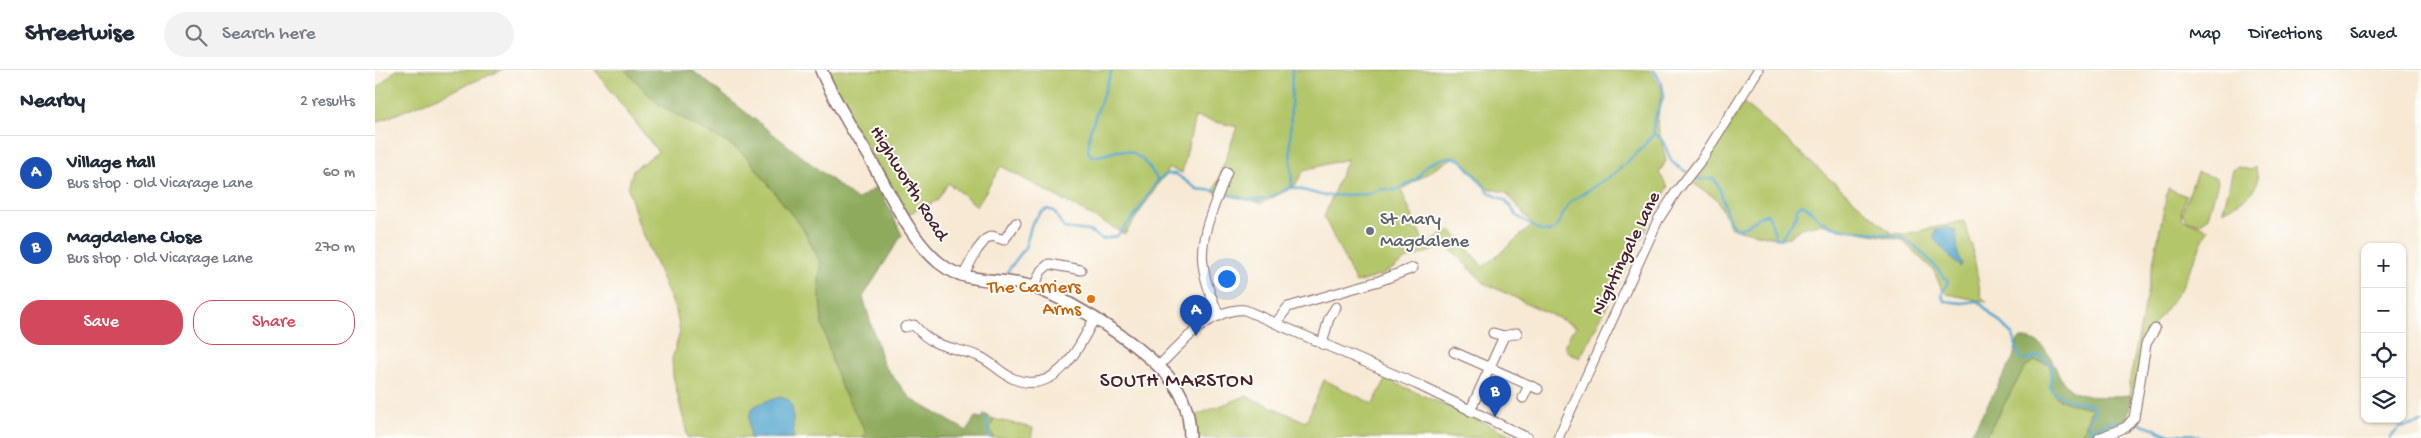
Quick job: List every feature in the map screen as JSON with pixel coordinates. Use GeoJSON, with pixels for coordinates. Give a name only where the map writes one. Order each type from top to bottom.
{"type":"FeatureCollection","features":[{"type":"Feature","properties":{"kind":"street","name":"Highworth Road"},"geometry":{"type":"LineString","coordinates":[[821,70],[840,107],[916,236],[937,262],[963,276],[1034,288],[1056,297],[1094,319],[1159,366],[1182,397],[1187,410],[1189,438]]}},
{"type":"Feature","properties":{"kind":"street","name":"Nightingale Lane"},"geometry":{"type":"LineString","coordinates":[[1558,438],[1658,220],[1676,192],[1694,170],[1758,70]]}},
{"type":"Feature","properties":{"kind":"street"},"geometry":{"type":"LineString","coordinates":[[1219,316],[1205,280],[1202,258],[1219,192],[1227,172]]}},
{"type":"Feature","properties":{"kind":"street"},"geometry":{"type":"LineString","coordinates":[[963,276],[985,240],[992,236],[1004,240],[1016,223]]}},
{"type":"Feature","properties":{"kind":"street"},"geometry":{"type":"LineString","coordinates":[[1034,288],[1041,271],[1049,264],[1081,270]]}},
{"type":"Feature","properties":{"kind":"street"},"geometry":{"type":"LineString","coordinates":[[1276,323],[1288,307],[1379,281],[1413,268]]}},
{"type":"Feature","properties":{"kind":"street"},"geometry":{"type":"LineString","coordinates":[[1322,344],[1329,318],[1336,307]]}},
{"type":"Feature","properties":{"kind":"street"},"geometry":{"type":"LineString","coordinates":[[1159,366],[1192,333],[1219,316],[1235,309],[1245,310],[1411,382],[1528,438]]}},
{"type":"Feature","properties":{"kind":"street"},"geometry":{"type":"LineString","coordinates":[[912,323],[928,339],[940,346],[981,358],[1015,379],[1032,382],[1044,380],[1062,369],[1079,348],[1094,319]]}},
{"type":"Feature","properties":{"kind":"street"},"geometry":{"type":"LineString","coordinates":[[2099,438],[2132,421],[2146,344],[2155,328]]}},
{"type":"Feature","properties":{"kind":"street"},"geometry":{"type":"LineString","coordinates":[[1493,332],[1503,336],[1517,333]]}},
{"type":"Feature","properties":{"kind":"street"},"geometry":{"type":"LineString","coordinates":[[1470,411],[1503,336]]}},
{"type":"Feature","properties":{"kind":"street"},"geometry":{"type":"LineString","coordinates":[[1453,352],[1533,387],[1523,398]]}},
{"type":"Feature","properties":{"kind":"green space"},"geometry":{"type":"Polygon","coordinates":[[[395,70],[502,70],[375,123],[375,91],[395,70]]]}},
{"type":"Feature","properties":{"kind":"green space"},"geometry":{"type":"Polygon","coordinates":[[[595,70],[625,70],[659,105],[731,145],[748,158],[805,232],[820,262],[819,279],[822,324],[833,364],[842,389],[867,432],[864,438],[688,438],[673,376],[672,359],[680,332],[676,311],[638,222],[628,188],[633,170],[658,152],[595,70]]]}},
{"type":"Feature","properties":{"kind":"green space"},"geometry":{"type":"Polygon","coordinates":[[[625,70],[692,70],[857,200],[878,186],[902,235],[863,297],[883,364],[911,399],[967,431],[975,417],[982,418],[984,414],[994,419],[990,428],[994,438],[863,438],[866,432],[842,389],[833,364],[822,324],[819,279],[820,262],[805,232],[748,158],[731,145],[659,105],[625,70]]]}},
{"type":"Feature","properties":{"kind":"green space"},"geometry":{"type":"Polygon","coordinates":[[[826,70],[1650,70],[1662,89],[1657,122],[1666,161],[1659,173],[1668,187],[1580,358],[1568,352],[1565,346],[1571,332],[1577,327],[1484,283],[1447,246],[1409,258],[1382,275],[1356,283],[1324,217],[1347,159],[1304,170],[1294,187],[1261,203],[1214,192],[1237,127],[1195,117],[1182,173],[1169,168],[1125,234],[1001,166],[977,206],[948,183],[938,200],[906,215],[837,97],[826,70]],[[1457,155],[1401,190],[1425,245],[1451,230],[1483,267],[1533,225],[1506,193],[1488,188],[1457,155]]]}},
{"type":"Feature","properties":{"kind":"green space"},"geometry":{"type":"Polygon","coordinates":[[[1744,103],[1891,233],[1905,234],[1964,221],[1972,245],[1981,296],[1987,302],[1947,294],[1941,288],[1934,271],[1902,240],[1819,224],[1801,228],[1789,237],[1780,239],[1731,228],[1717,199],[1694,184],[1702,174],[1744,103]]]}},
{"type":"Feature","properties":{"kind":"green space"},"geometry":{"type":"Polygon","coordinates":[[[2238,167],[2251,170],[2255,167],[2257,183],[2249,195],[2223,211],[2233,170],[2238,167]]]}},
{"type":"Feature","properties":{"kind":"green space"},"geometry":{"type":"Polygon","coordinates":[[[2197,172],[2217,178],[2218,182],[2208,217],[2200,224],[2187,220],[2182,213],[2197,172]]]}},
{"type":"Feature","properties":{"kind":"green space"},"geometry":{"type":"Polygon","coordinates":[[[2168,188],[2186,196],[2181,211],[2182,219],[2208,229],[2181,289],[2151,329],[2131,395],[2129,384],[2168,188]]]}},
{"type":"Feature","properties":{"kind":"green space"},"geometry":{"type":"Polygon","coordinates":[[[2021,338],[2033,341],[2041,346],[2061,378],[2073,391],[2087,396],[2131,395],[2126,419],[2117,427],[2105,433],[2080,438],[2092,408],[2074,405],[2057,397],[2051,388],[2050,364],[2035,361],[2025,367],[1985,438],[1969,438],[2013,358],[2018,340],[2021,338]]]}},
{"type":"Feature","properties":{"kind":"green space"},"geometry":{"type":"Polygon","coordinates":[[[2035,361],[2050,364],[2051,378],[2070,403],[2092,408],[2080,438],[1985,438],[2025,367],[2035,361]]]}},
{"type":"Feature","properties":{"kind":"green space"},"geometry":{"type":"Polygon","coordinates":[[[1386,379],[1514,436],[1513,438],[1196,438],[1191,417],[1246,396],[1306,422],[1324,380],[1373,404],[1386,379]]]}},
{"type":"Feature","properties":{"kind":"green space"},"geometry":{"type":"Polygon","coordinates":[[[994,419],[1033,428],[1031,438],[994,438],[990,428],[994,419]]]}},
{"type":"Feature","properties":{"kind":"water"},"geometry":{"type":"Polygon","coordinates":[[[1947,227],[1956,231],[1958,254],[1962,264],[1960,267],[1934,239],[1935,231],[1947,227]]]}},
{"type":"Feature","properties":{"kind":"water"},"geometry":{"type":"Polygon","coordinates":[[[781,397],[790,401],[793,412],[793,438],[750,438],[749,419],[753,408],[781,397]]]}},
{"type":"Feature","properties":{"kind":"waterway"},"geometry":{"type":"LineString","coordinates":[[1112,70],[1090,131],[1088,152],[1093,157],[1117,151],[1131,152],[1142,159],[1158,180]]}},
{"type":"Feature","properties":{"kind":"waterway"},"geometry":{"type":"LineString","coordinates":[[1292,70],[1290,144],[1292,188]]}},
{"type":"Feature","properties":{"kind":"waterway"},"geometry":{"type":"LineString","coordinates":[[1653,70],[1662,83],[1664,94],[1654,121],[1654,134]]}},
{"type":"Feature","properties":{"kind":"waterway"},"geometry":{"type":"LineString","coordinates":[[1654,134],[1661,138],[1673,162],[1687,172]]}},
{"type":"Feature","properties":{"kind":"waterway"},"geometry":{"type":"LineString","coordinates":[[1269,198],[1291,187],[1325,196],[1368,194],[1381,189],[1396,190],[1417,179],[1427,165],[1452,157],[1461,160],[1490,193],[1506,201],[1517,216],[1541,231],[1549,232],[1555,229],[1570,202],[1615,173],[1654,134]]}},
{"type":"Feature","properties":{"kind":"waterway"},"geometry":{"type":"LineString","coordinates":[[1007,272],[1025,248],[1032,223],[1040,213],[1047,209],[1054,211],[1064,228],[1089,231],[1102,239],[1117,236],[1136,214],[1158,180],[1167,174],[1176,174],[1197,189],[1216,191]]}},
{"type":"Feature","properties":{"kind":"waterway"},"geometry":{"type":"LineString","coordinates":[[1692,175],[1700,179],[1714,179],[1718,184],[1727,215],[1734,228],[1743,227],[1758,217],[1767,214],[1776,238],[1781,239],[1797,214],[1797,208],[1802,204],[1822,221],[1835,227],[1885,234],[1910,242],[1948,281],[1942,294],[1944,301],[1962,303],[1978,301],[2013,335],[2020,359],[2026,360],[2040,356],[2052,365],[2050,386],[2053,392],[2067,400],[2093,405],[2095,409],[2088,424],[2090,430],[2110,422],[2126,422]]}},
{"type":"Feature","properties":{"kind":"waterway"},"geometry":{"type":"LineString","coordinates":[[1222,193],[1250,200],[1264,199]]}},
{"type":"Feature","properties":{"kind":"waterway"},"geometry":{"type":"LineString","coordinates":[[986,417],[989,438]]}},
{"type":"Feature","properties":{"kind":"waterway"},"geometry":{"type":"LineString","coordinates":[[2134,423],[2146,425],[2164,433],[2174,435],[2188,434],[2204,438]]}},
{"type":"Feature","properties":{"kind":"waterway"},"geometry":{"type":"LineString","coordinates":[[2390,438],[2399,428],[2421,423]]}},
{"type":"Feature","properties":{"kind":"place","name":"St Mary Magdalene"},"geometry":{"type":"Point","coordinates":[1370,231]}},
{"type":"Feature","properties":{"kind":"place","name":"The Carriers Arms"},"geometry":{"type":"Point","coordinates":[1091,299]}},
{"type":"Feature","properties":{"kind":"place","name":"Village Hall"},"geometry":{"type":"Point","coordinates":[1196,336]}},
{"type":"Feature","properties":{"kind":"place","name":"Magdalene Close"},"geometry":{"type":"Point","coordinates":[1495,417]}},
{"type":"Feature","properties":{"kind":"district","name":"SOUTH MARSTON"},"geometry":{"type":"Point","coordinates":[1177,382]}}]}
